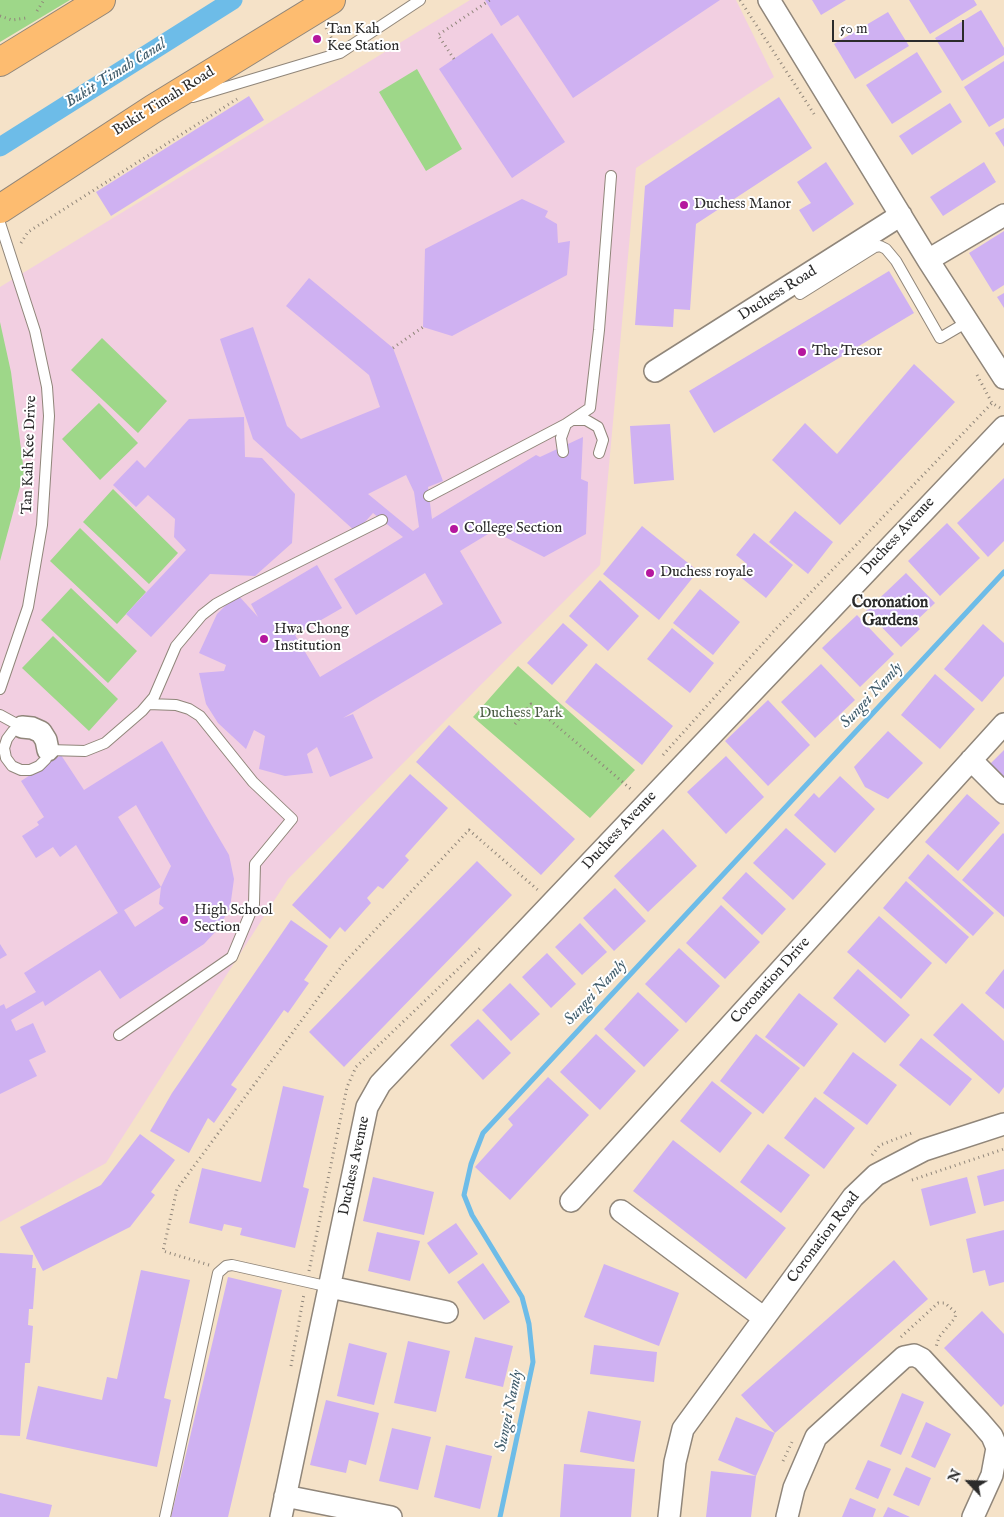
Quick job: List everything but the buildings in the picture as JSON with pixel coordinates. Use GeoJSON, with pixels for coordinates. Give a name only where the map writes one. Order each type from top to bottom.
{"type":"FeatureCollection","features":[{"type":"Feature","properties":{"kind":"highway"},"geometry":{"type":"LineString","coordinates":[[0,62],[101,0]]}},
{"type":"Feature","properties":{"kind":"highway","name":"Bukit Timah Road"},"geometry":{"type":"LineString","coordinates":[[0,209],[153,109],[331,0]]}},
{"type":"Feature","properties":{"kind":"street"},"geometry":{"type":"LineString","coordinates":[[769,0],[928,260],[970,321],[1004,378]]}},
{"type":"Feature","properties":{"kind":"street","name":"Duchess Road"},"geometry":{"type":"LineString","coordinates":[[654,371],[795,284],[901,215]]}},
{"type":"Feature","properties":{"kind":"street"},"geometry":{"type":"LineString","coordinates":[[928,260],[1004,215]]}},
{"type":"Feature","properties":{"kind":"street","name":"Duchess Avenue"},"geometry":{"type":"LineString","coordinates":[[281,1517],[367,1107],[380,1084],[546,893],[1004,427]]}},
{"type":"Feature","properties":{"kind":"street","name":"Coronation Drive"},"geometry":{"type":"LineString","coordinates":[[571,1201],[1004,724]]}},
{"type":"Feature","properties":{"kind":"street"},"geometry":{"type":"LineString","coordinates":[[22,727],[32,728],[41,732],[46,740],[48,750]]}},
{"type":"Feature","properties":{"kind":"street"},"geometry":{"type":"LineString","coordinates":[[971,760],[1004,793]]}},
{"type":"Feature","properties":{"kind":"street","name":"Coronation Road"},"geometry":{"type":"LineString","coordinates":[[669,1517],[674,1462],[683,1429],[853,1197],[876,1175],[924,1150],[1004,1124]]}},
{"type":"Feature","properties":{"kind":"street"},"geometry":{"type":"LineString","coordinates":[[621,1211],[764,1318]]}},
{"type":"Feature","properties":{"kind":"street"},"geometry":{"type":"LineString","coordinates":[[330,1287],[447,1312]]}},
{"type":"Feature","properties":{"kind":"street"},"geometry":{"type":"LineString","coordinates":[[787,1517],[794,1488],[816,1436],[904,1357],[914,1355],[922,1359],[980,1422],[992,1436],[997,1448],[992,1475],[973,1517]]}},
{"type":"Feature","properties":{"kind":"street"},"geometry":{"type":"LineString","coordinates":[[285,1496],[391,1517]]}},
{"type":"Feature","properties":{"kind":"lane"},"geometry":{"type":"LineString","coordinates":[[153,109],[340,53],[420,0]]}},
{"type":"Feature","properties":{"kind":"lane"},"geometry":{"type":"LineString","coordinates":[[429,496],[569,422],[590,408],[612,176]]}},
{"type":"Feature","properties":{"kind":"lane","name":"Tan Kah Kee Drive"},"geometry":{"type":"LineString","coordinates":[[0,223],[36,330],[47,387],[48,416],[42,525],[33,579],[28,607],[0,689]]}},
{"type":"Feature","properties":{"kind":"lane"},"geometry":{"type":"LineString","coordinates":[[795,284],[800,294],[875,247],[880,246],[896,261],[940,338],[970,321]]}},
{"type":"Feature","properties":{"kind":"lane"},"geometry":{"type":"LineString","coordinates":[[569,422],[586,420],[598,427],[603,440],[599,453]]}},
{"type":"Feature","properties":{"kind":"lane"},"geometry":{"type":"LineString","coordinates":[[563,452],[561,438],[569,422]]}},
{"type":"Feature","properties":{"kind":"lane"},"geometry":{"type":"LineString","coordinates":[[22,727],[13,731],[7,739],[3,756],[12,766],[21,770],[30,770],[39,766],[46,759],[48,750],[85,751],[105,743],[142,712],[154,697],[176,646],[202,615],[232,595],[382,520]]}},
{"type":"Feature","properties":{"kind":"lane"},"geometry":{"type":"LineString","coordinates":[[118,1035],[232,957],[254,904],[254,864],[292,819],[252,782],[200,716],[189,709],[176,705],[148,704]]}},
{"type":"Feature","properties":{"kind":"lane"},"geometry":{"type":"LineString","coordinates":[[0,715],[22,727]]}},
{"type":"Feature","properties":{"kind":"lane"},"geometry":{"type":"LineString","coordinates":[[165,1517],[218,1273],[232,1265],[330,1287]]}},
{"type":"Feature","properties":{"kind":"path"},"geometry":{"type":"LineString","coordinates":[[0,16],[12,20],[31,16],[39,10],[44,0]]}},
{"type":"Feature","properties":{"kind":"path"},"geometry":{"type":"LineString","coordinates":[[454,59],[438,35],[490,0]]}},
{"type":"Feature","properties":{"kind":"path"},"geometry":{"type":"LineString","coordinates":[[12,258],[28,232],[244,95]]}},
{"type":"Feature","properties":{"kind":"path"},"geometry":{"type":"LineString","coordinates":[[393,348],[423,327]]}},
{"type":"Feature","properties":{"kind":"path"},"geometry":{"type":"LineString","coordinates":[[659,760],[772,633],[992,403]]}},
{"type":"Feature","properties":{"kind":"path"},"geometry":{"type":"LineString","coordinates":[[515,724],[531,704],[632,790]]}},
{"type":"Feature","properties":{"kind":"path"},"geometry":{"type":"LineString","coordinates":[[627,796],[639,782]]}},
{"type":"Feature","properties":{"kind":"path"},"geometry":{"type":"LineString","coordinates":[[222,1269],[163,1251],[177,1189],[344,963],[469,830],[546,893]]}},
{"type":"Feature","properties":{"kind":"path"},"geometry":{"type":"LineString","coordinates":[[905,1182],[1004,1149]]}},
{"type":"Feature","properties":{"kind":"shaded area","name":"Hwa Chong Institution"},"geometry":{"type":"Polygon","coordinates":[[[470,0],[736,0],[774,77],[636,168],[600,565],[288,879],[106,1163],[0,1222],[0,287],[470,0]]]}},
{"type":"Feature","properties":{"kind":"green space"},"geometry":{"type":"Polygon","coordinates":[[[0,0],[70,0],[0,42],[0,0]]]}},
{"type":"Feature","properties":{"kind":"green space"},"geometry":{"type":"Polygon","coordinates":[[[417,69],[462,149],[426,171],[379,92],[417,69]]]}},
{"type":"Feature","properties":{"kind":"green space"},"geometry":{"type":"Polygon","coordinates":[[[0,322],[11,372],[24,472],[0,561],[0,322]]]}},
{"type":"Feature","properties":{"kind":"green space"},"geometry":{"type":"Polygon","coordinates":[[[102,338],[167,401],[138,433],[71,370],[102,338]]]}},
{"type":"Feature","properties":{"kind":"green space"},"geometry":{"type":"Polygon","coordinates":[[[99,403],[138,443],[100,480],[62,439],[99,403]]]}},
{"type":"Feature","properties":{"kind":"green space"},"geometry":{"type":"Polygon","coordinates":[[[113,489],[178,553],[149,584],[83,522],[113,489]]]}},
{"type":"Feature","properties":{"kind":"green space"},"geometry":{"type":"Polygon","coordinates":[[[80,528],[146,592],[117,624],[50,561],[80,528]]]}},
{"type":"Feature","properties":{"kind":"green space"},"geometry":{"type":"Polygon","coordinates":[[[71,588],[137,651],[108,683],[41,620],[71,588]]]}},
{"type":"Feature","properties":{"kind":"green space"},"geometry":{"type":"Polygon","coordinates":[[[53,636],[118,699],[89,731],[22,668],[53,636]]]}},
{"type":"Feature","properties":{"kind":"green space","name":"Duchess Park"},"geometry":{"type":"Polygon","coordinates":[[[518,666],[635,770],[590,818],[473,717],[518,666]]]}},
{"type":"Feature","properties":{"kind":"waterway","name":"Bukit Timah Canal"},"geometry":{"type":"LineString","coordinates":[[0,147],[233,0]]}},
{"type":"Feature","properties":{"kind":"waterway","name":"Sungei Namly"},"geometry":{"type":"LineString","coordinates":[[500,1517],[533,1362],[529,1324],[522,1297],[472,1215],[464,1195],[471,1164],[483,1133],[1004,572]]}},
{"type":"Feature","properties":{"kind":"place","name":"Tan Kah Kee Station"},"geometry":{"type":"Point","coordinates":[317,39]}},
{"type":"Feature","properties":{"kind":"place","name":"Duchess Manor"},"geometry":{"type":"Point","coordinates":[684,205]}},
{"type":"Feature","properties":{"kind":"place","name":"The Tresor"},"geometry":{"type":"Point","coordinates":[802,352]}},
{"type":"Feature","properties":{"kind":"place","name":"College Section"},"geometry":{"type":"Point","coordinates":[454,529]}},
{"type":"Feature","properties":{"kind":"place","name":"Duchess royale"},"geometry":{"type":"Point","coordinates":[650,573]}},
{"type":"Feature","properties":{"kind":"place","name":"Hwa Chong Institution"},"geometry":{"type":"Point","coordinates":[264,639]}},
{"type":"Feature","properties":{"kind":"place","name":"High School Section"},"geometry":{"type":"Point","coordinates":[184,920]}},
{"type":"Feature","properties":{"kind":"district","name":"Coronation Gardens"},"geometry":{"type":"Point","coordinates":[890,613]}}]}
